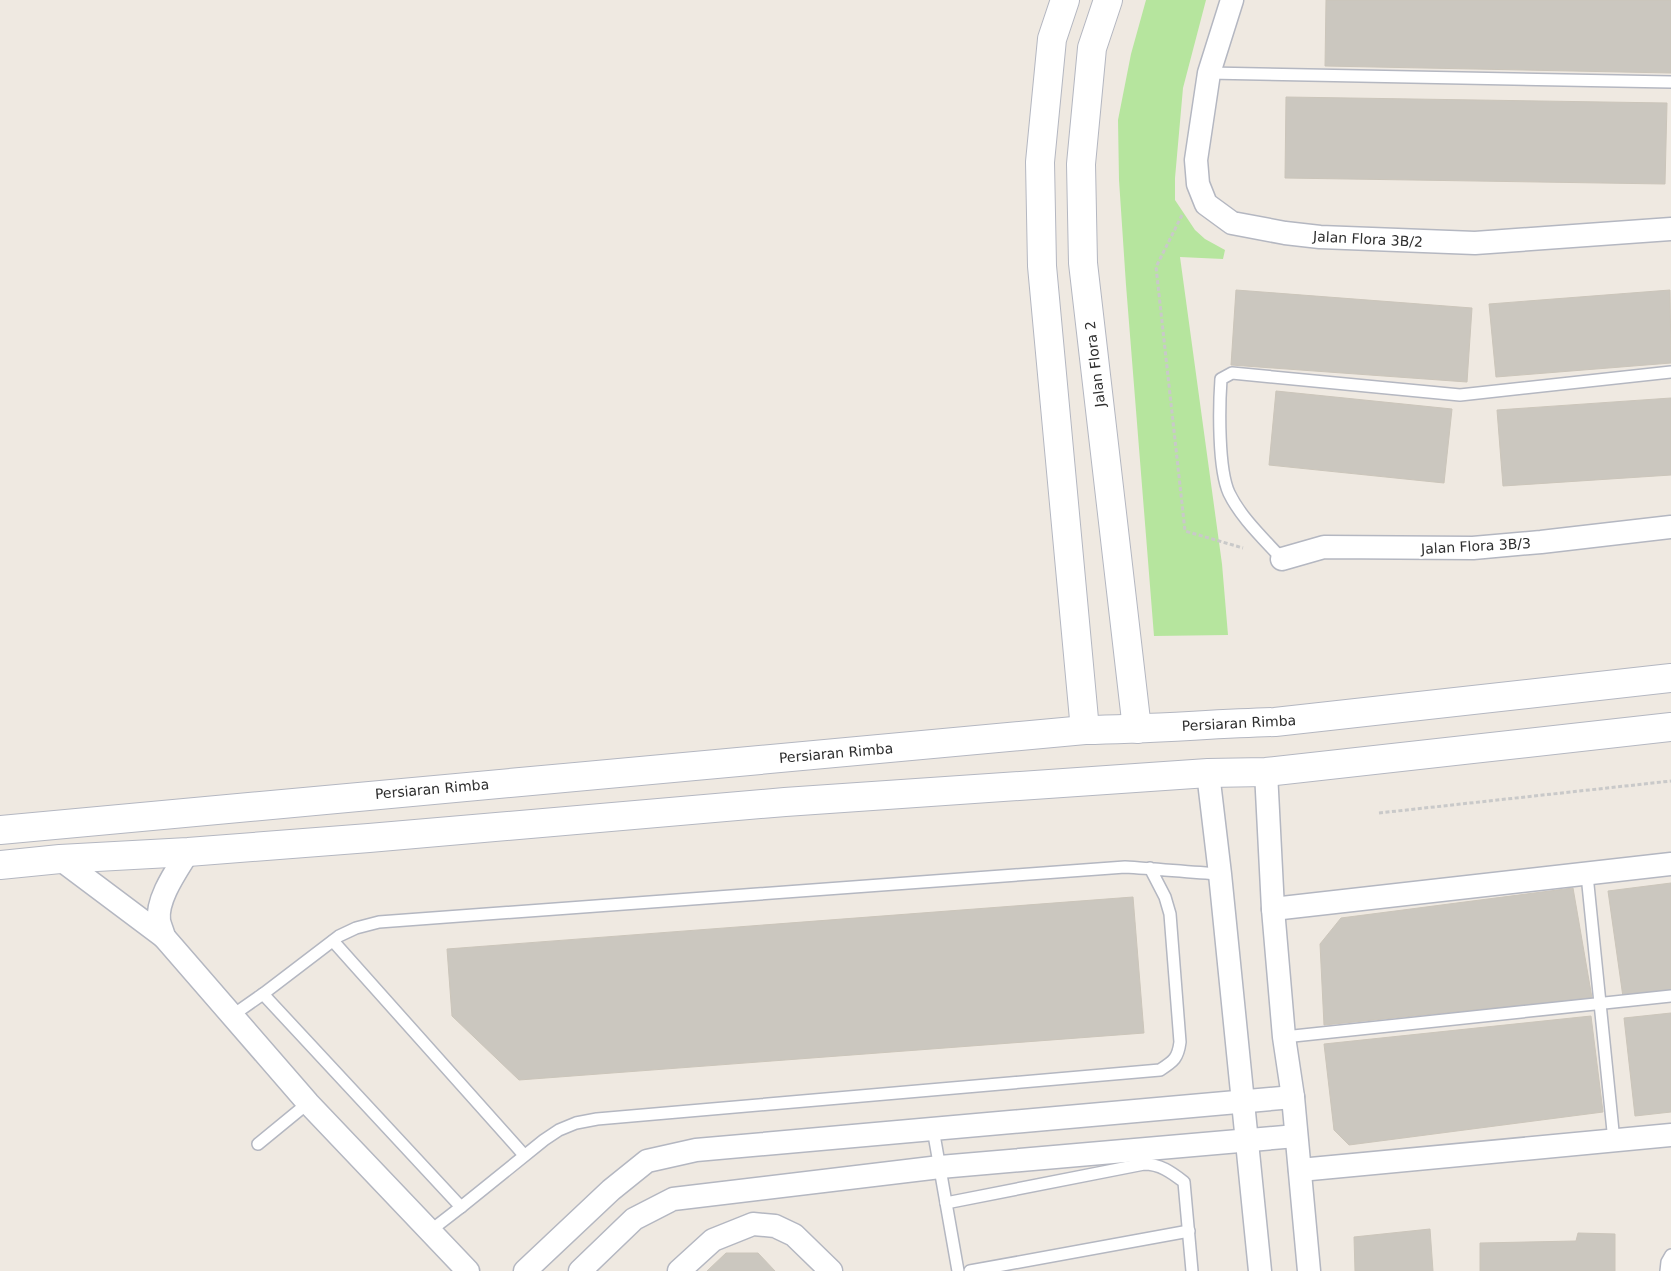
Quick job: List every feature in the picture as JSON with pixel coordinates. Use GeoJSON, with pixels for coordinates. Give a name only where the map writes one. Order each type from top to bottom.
{"type":"FeatureCollection","features":[{"type":"Feature","properties":{"kind":"street"},"geometry":{"type":"LineString","coordinates":[[1065,0],[1052,39],[1040,162],[1042,266],[1085,730]]}},
{"type":"Feature","properties":{"kind":"street","name":"Jalan Flora 2"},"geometry":{"type":"LineString","coordinates":[[1108,0],[1092,48],[1081,164],[1083,264],[1137,729]]}},
{"type":"Feature","properties":{"kind":"street","name":"Jalan Flora 3B/2"},"geometry":{"type":"LineString","coordinates":[[1232,0],[1210,73],[1196,160],[1198,184],[1206,204],[1232,223],[1285,234],[1320,237],[1474,243],[1671,229]]}},
{"type":"Feature","properties":{"kind":"street","name":"Jalan Flora 3B/3"},"geometry":{"type":"LineString","coordinates":[[1282,559],[1324,547],[1472,548],[1671,527]]}},
{"type":"Feature","properties":{"kind":"street","name":"Persiaran Rimba"},"geometry":{"type":"LineString","coordinates":[[0,830],[1085,730],[1275,722],[1671,678]]}},
{"type":"Feature","properties":{"kind":"street"},"geometry":{"type":"LineString","coordinates":[[0,865],[60,859],[188,852],[785,802],[1208,772],[1266,772],[1671,727]]}},
{"type":"Feature","properties":{"kind":"street"},"geometry":{"type":"LineString","coordinates":[[1208,772],[1260,1271]]}},
{"type":"Feature","properties":{"kind":"street"},"geometry":{"type":"LineString","coordinates":[[1266,772],[1273,909],[1284,1037],[1293,1097],[1309,1271]]}},
{"type":"Feature","properties":{"kind":"street"},"geometry":{"type":"LineString","coordinates":[[164,937],[159,921],[160,908],[166,892],[188,852]]}},
{"type":"Feature","properties":{"kind":"street"},"geometry":{"type":"LineString","coordinates":[[60,859],[164,937],[308,1103],[468,1271]]}},
{"type":"Feature","properties":{"kind":"street"},"geometry":{"type":"LineString","coordinates":[[1273,909],[1671,864]]}},
{"type":"Feature","properties":{"kind":"street"},"geometry":{"type":"LineString","coordinates":[[525,1271],[611,1190],[647,1161],[696,1150],[1293,1097]]}},
{"type":"Feature","properties":{"kind":"street"},"geometry":{"type":"LineString","coordinates":[[1300,1170],[1671,1134]]}},
{"type":"Feature","properties":{"kind":"street"},"geometry":{"type":"LineString","coordinates":[[580,1271],[634,1219],[673,1199],[940,1167],[1296,1136]]}},
{"type":"Feature","properties":{"kind":"street"},"geometry":{"type":"LineString","coordinates":[[762,1225],[763,1188]]}},
{"type":"Feature","properties":{"kind":"street"},"geometry":{"type":"LineString","coordinates":[[678,1271],[713,1240],[753,1224],[775,1226],[794,1235],[831,1271]]}},
{"type":"Feature","properties":{"kind":"lane"},"geometry":{"type":"LineString","coordinates":[[1210,73],[1671,82]]}},
{"type":"Feature","properties":{"kind":"lane"},"geometry":{"type":"LineString","coordinates":[[1282,559],[1241,511],[1229,493],[1222,471],[1221,379],[1232,373],[1460,395],[1671,372]]}},
{"type":"Feature","properties":{"kind":"lane"},"geometry":{"type":"LineString","coordinates":[[233,1016],[339,936],[356,928],[379,922],[1125,867],[1220,874]]}},
{"type":"Feature","properties":{"kind":"lane"},"geometry":{"type":"LineString","coordinates":[[430,1231],[524,1155],[559,1130],[576,1123],[597,1119],[1160,1070],[1172,1063],[1178,1054],[1180,1042],[1170,914],[1165,897],[1150,868]]}},
{"type":"Feature","properties":{"kind":"lane"},"geometry":{"type":"LineString","coordinates":[[1587,874],[1614,1141]]}},
{"type":"Feature","properties":{"kind":"lane"},"geometry":{"type":"LineString","coordinates":[[332,941],[524,1155]]}},
{"type":"Feature","properties":{"kind":"lane"},"geometry":{"type":"LineString","coordinates":[[263,994],[461,1207]]}},
{"type":"Feature","properties":{"kind":"lane"},"geometry":{"type":"LineString","coordinates":[[1284,1037],[1671,996]]}},
{"type":"Feature","properties":{"kind":"lane"},"geometry":{"type":"LineString","coordinates":[[258,1144],[308,1103]]}},
{"type":"Feature","properties":{"kind":"lane"},"geometry":{"type":"LineString","coordinates":[[933,1129],[958,1271]]}},
{"type":"Feature","properties":{"kind":"lane"},"geometry":{"type":"LineString","coordinates":[[946,1203],[1144,1164],[1154,1164],[1168,1170],[1184,1182],[1192,1271]]}},
{"type":"Feature","properties":{"kind":"lane"},"geometry":{"type":"LineString","coordinates":[[970,1271],[1188,1231]]}},
{"type":"Feature","properties":{"kind":"lane"},"geometry":{"type":"LineString","coordinates":[[1666,1271],[1667,1262],[1671,1255]]}},
{"type":"Feature","properties":{"kind":"path"},"geometry":{"type":"LineString","coordinates":[[1198,184],[1156,267],[1185,531],[1282,559]]}},
{"type":"Feature","properties":{"kind":"path"},"geometry":{"type":"LineString","coordinates":[[1379,813],[1671,781]]}},
{"type":"Feature","properties":{"kind":"green space"},"geometry":{"type":"Polygon","coordinates":[[[1146,0],[1206,0],[1183,88],[1175,178],[1175,200],[1195,230],[1205,239],[1225,250],[1223,259],[1180,257],[1222,564],[1228,635],[1154,636],[1126,285],[1119,180],[1118,120],[1131,54],[1146,0]]]}},
{"type":"Feature","properties":{"kind":"building"},"geometry":{"type":"Polygon","coordinates":[[[1326,0],[1671,0],[1671,73],[1325,66],[1326,0]]]}},
{"type":"Feature","properties":{"kind":"building"},"geometry":{"type":"Polygon","coordinates":[[[1286,97],[1667,103],[1665,184],[1285,178],[1286,97]]]}},
{"type":"Feature","properties":{"kind":"building"},"geometry":{"type":"Polygon","coordinates":[[[1236,290],[1472,308],[1467,382],[1231,365],[1236,290]]]}},
{"type":"Feature","properties":{"kind":"building"},"geometry":{"type":"Polygon","coordinates":[[[1670,290],[1671,363],[1496,377],[1489,304],[1670,290]]]}},
{"type":"Feature","properties":{"kind":"building"},"geometry":{"type":"Polygon","coordinates":[[[1276,391],[1452,409],[1444,483],[1269,465],[1276,391]]]}},
{"type":"Feature","properties":{"kind":"building"},"geometry":{"type":"Polygon","coordinates":[[[1671,398],[1671,475],[1503,486],[1497,410],[1671,398]]]}},
{"type":"Feature","properties":{"kind":"building"},"geometry":{"type":"Polygon","coordinates":[[[1671,883],[1671,992],[1623,997],[1608,891],[1671,883]]]}},
{"type":"Feature","properties":{"kind":"building"},"geometry":{"type":"Polygon","coordinates":[[[1573,888],[1592,998],[1324,1025],[1320,944],[1341,918],[1573,888]]]}},
{"type":"Feature","properties":{"kind":"building"},"geometry":{"type":"Polygon","coordinates":[[[1133,897],[1144,1033],[519,1080],[452,1016],[447,949],[1133,897]]]}},
{"type":"Feature","properties":{"kind":"building"},"geometry":{"type":"Polygon","coordinates":[[[1671,1013],[1671,1112],[1635,1116],[1624,1018],[1671,1013]]]}},
{"type":"Feature","properties":{"kind":"building"},"geometry":{"type":"Polygon","coordinates":[[[1591,1016],[1603,1112],[1349,1145],[1334,1130],[1324,1044],[1591,1016]]]}},
{"type":"Feature","properties":{"kind":"building"},"geometry":{"type":"Polygon","coordinates":[[[1430,1229],[1433,1271],[1355,1271],[1354,1237],[1430,1229]]]}},
{"type":"Feature","properties":{"kind":"building"},"geometry":{"type":"Polygon","coordinates":[[[1578,1233],[1615,1234],[1615,1271],[1480,1271],[1480,1243],[1576,1241],[1578,1233]]]}},
{"type":"Feature","properties":{"kind":"building"},"geometry":{"type":"Polygon","coordinates":[[[726,1253],[758,1253],[775,1271],[707,1271],[726,1253]]]}}]}
